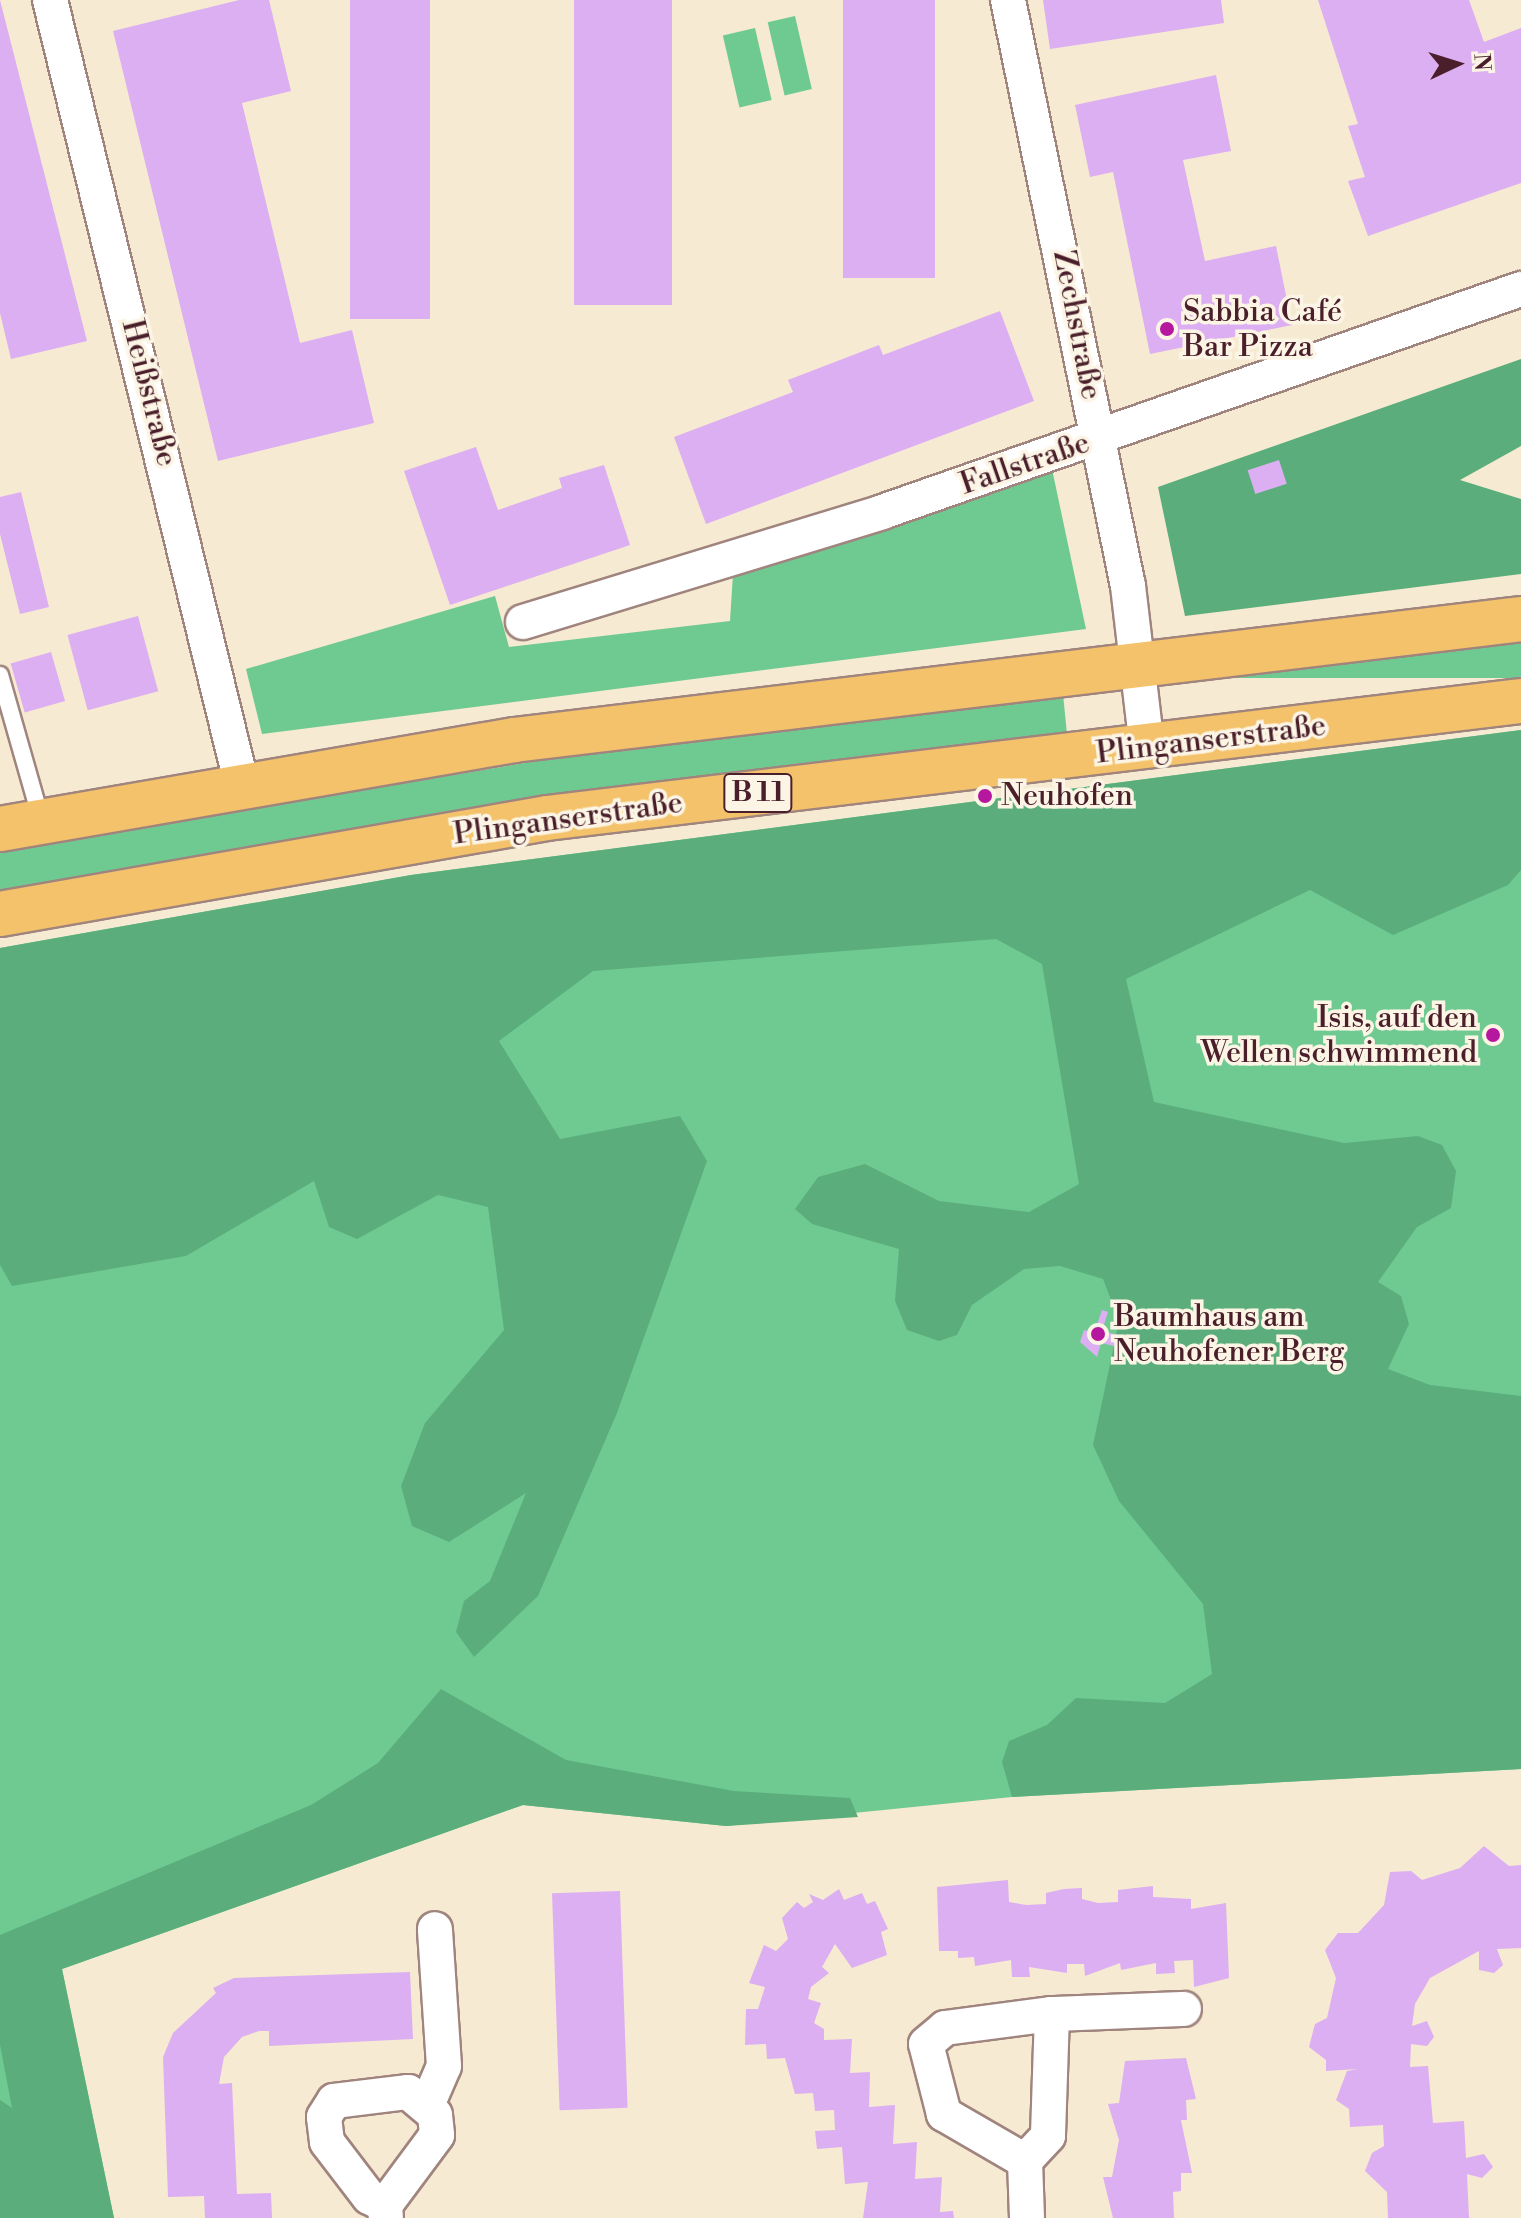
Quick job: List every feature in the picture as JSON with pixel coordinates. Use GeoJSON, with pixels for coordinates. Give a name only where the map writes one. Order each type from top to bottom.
{"type":"FeatureCollection","features":[{"type":"Feature","properties":{"kind":"main road"},"geometry":{"type":"LineString","coordinates":[[21,826],[514,740],[1521,619]]}},
{"type":"Feature","properties":{"kind":"main road","name":"Plinganserstraße"},"geometry":{"type":"LineString","coordinates":[[0,914],[547,818],[1521,701]]}},
{"type":"Feature","properties":{"kind":"street","name":"Heißstraße"},"geometry":{"type":"LineString","coordinates":[[50,0],[242,786]]}},
{"type":"Feature","properties":{"kind":"street","name":"Zechstraße"},"geometry":{"type":"LineString","coordinates":[[1008,0],[1101,438],[1138,666],[1147,748]]}},
{"type":"Feature","properties":{"kind":"street","name":"Fallstraße"},"geometry":{"type":"LineString","coordinates":[[523,622],[1101,438],[1521,289]]}},
{"type":"Feature","properties":{"kind":"street"},"geometry":{"type":"LineString","coordinates":[[428,2103],[408,2092],[342,2098],[328,2107],[327,2142],[369,2197],[386,2212],[437,2135],[428,2103],[444,2066],[435,1929]]}},
{"type":"Feature","properties":{"kind":"street"},"geometry":{"type":"LineString","coordinates":[[1025,2161],[944,2114],[926,2044],[945,2028],[1052,2014],[1184,2009]]}},
{"type":"Feature","properties":{"kind":"street"},"geometry":{"type":"LineString","coordinates":[[1027,2218],[1025,2161],[1048,2136],[1052,2014]]}},
{"type":"Feature","properties":{"kind":"lane"},"geometry":{"type":"LineString","coordinates":[[0,675],[21,826]]}},
{"type":"Feature","properties":{"kind":"green space"},"geometry":{"type":"Polygon","coordinates":[[[795,16],[812,89],[785,95],[768,22],[795,16]]]}},
{"type":"Feature","properties":{"kind":"green space"},"geometry":{"type":"Polygon","coordinates":[[[755,28],[772,100],[739,108],[723,35],[755,28]]]}},
{"type":"Feature","properties":{"kind":"green space"},"geometry":{"type":"Polygon","coordinates":[[[1521,359],[1521,446],[1460,480],[1521,499],[1521,574],[1185,616],[1158,487],[1521,359]]]}},
{"type":"Feature","properties":{"kind":"green space"},"geometry":{"type":"Polygon","coordinates":[[[1052,469],[1086,629],[262,734],[246,669],[495,596],[509,647],[730,621],[733,574],[1052,469]]]}},
{"type":"Feature","properties":{"kind":"green space"},"geometry":{"type":"Polygon","coordinates":[[[1213,637],[1521,637],[1521,678],[1213,678],[1213,637]]]}},
{"type":"Feature","properties":{"kind":"green space"},"geometry":{"type":"Polygon","coordinates":[[[1063,694],[1067,734],[555,798],[0,892],[0,851],[548,759],[1063,694]]]}},
{"type":"Feature","properties":{"kind":"green space"},"geometry":{"type":"Polygon","coordinates":[[[1521,730],[1521,1769],[1012,1797],[726,1826],[523,1805],[62,1969],[114,2218],[0,2218],[0,948],[411,875],[1521,730]]]}},
{"type":"Feature","properties":{"kind":"green space"},"geometry":{"type":"Polygon","coordinates":[[[1521,730],[1521,870],[1508,885],[1393,935],[1310,890],[1126,979],[1154,1102],[1344,1143],[1418,1136],[1442,1145],[1456,1171],[1451,1208],[1417,1227],[1378,1282],[1401,1296],[1409,1324],[1388,1369],[1430,1385],[1521,1396],[1521,1769],[1012,1797],[1002,1762],[1009,1741],[1047,1725],[1076,1698],[1165,1703],[1212,1674],[1203,1604],[1119,1501],[1093,1445],[1119,1321],[1103,1279],[1060,1266],[1024,1269],[972,1305],[957,1335],[939,1341],[907,1330],[895,1301],[899,1249],[812,1224],[795,1209],[818,1177],[865,1164],[939,1201],[1029,1212],[1079,1184],[1042,964],[996,939],[593,971],[499,1041],[560,1139],[680,1116],[707,1161],[617,1413],[538,1596],[474,1657],[456,1632],[464,1601],[490,1581],[526,1493],[449,1542],[412,1526],[401,1486],[425,1423],[504,1330],[488,1207],[438,1195],[357,1239],[329,1227],[314,1181],[186,1256],[12,1286],[0,1265],[0,948],[411,875],[1521,730]]]}},
{"type":"Feature","properties":{"kind":"green space"},"geometry":{"type":"Polygon","coordinates":[[[441,1689],[566,1760],[734,1791],[850,1798],[858,1817],[726,1826],[523,1805],[62,1969],[114,2218],[0,2218],[0,2100],[12,2108],[0,2045],[0,1935],[311,1805],[378,1763],[441,1689]]]}},
{"type":"Feature","properties":{"kind":"building"},"geometry":{"type":"Polygon","coordinates":[[[0,0],[87,341],[11,359],[0,313],[0,0]]]}},
{"type":"Feature","properties":{"kind":"building"},"geometry":{"type":"Polygon","coordinates":[[[239,0],[269,0],[291,91],[242,103],[300,343],[352,330],[374,423],[218,461],[113,31],[239,0]]]}},
{"type":"Feature","properties":{"kind":"building"},"geometry":{"type":"Polygon","coordinates":[[[350,0],[430,0],[430,319],[350,319],[350,0]]]}},
{"type":"Feature","properties":{"kind":"building"},"geometry":{"type":"Polygon","coordinates":[[[574,0],[672,0],[672,305],[574,305],[574,0]]]}},
{"type":"Feature","properties":{"kind":"building"},"geometry":{"type":"Polygon","coordinates":[[[843,0],[935,0],[935,278],[843,278],[843,0]]]}},
{"type":"Feature","properties":{"kind":"building"},"geometry":{"type":"Polygon","coordinates":[[[1043,0],[1221,0],[1224,23],[1050,49],[1043,0]]]}},
{"type":"Feature","properties":{"kind":"building"},"geometry":{"type":"Polygon","coordinates":[[[1318,0],[1469,0],[1484,42],[1521,28],[1521,183],[1368,236],[1348,181],[1365,177],[1348,126],[1358,124],[1318,0]]]}},
{"type":"Feature","properties":{"kind":"building"},"geometry":{"type":"Polygon","coordinates":[[[1216,75],[1231,151],[1183,160],[1205,261],[1276,246],[1292,325],[1150,354],[1113,172],[1090,177],[1075,105],[1216,75]]]}},
{"type":"Feature","properties":{"kind":"building"},"geometry":{"type":"Polygon","coordinates":[[[1000,311],[1034,401],[706,524],[674,437],[793,392],[788,380],[879,345],[883,355],[1000,311]]]}},
{"type":"Feature","properties":{"kind":"building"},"geometry":{"type":"Polygon","coordinates":[[[476,447],[498,510],[562,488],[559,478],[604,465],[630,545],[450,605],[404,471],[476,447]]]}},
{"type":"Feature","properties":{"kind":"building"},"geometry":{"type":"Polygon","coordinates":[[[1279,460],[1287,484],[1255,494],[1248,470],[1279,460]]]}},
{"type":"Feature","properties":{"kind":"building"},"geometry":{"type":"Polygon","coordinates":[[[21,492],[49,607],[20,614],[0,534],[0,497],[21,492]]]}},
{"type":"Feature","properties":{"kind":"building"},"geometry":{"type":"Polygon","coordinates":[[[138,616],[158,691],[88,710],[67,635],[138,616]]]}},
{"type":"Feature","properties":{"kind":"building"},"geometry":{"type":"Polygon","coordinates":[[[51,652],[65,701],[25,713],[11,664],[51,652]]]}},
{"type":"Feature","properties":{"kind":"building","name":"Baumhaus am Neuhofener Berg"},"geometry":{"type":"Polygon","coordinates":[[[1102,1310],[1108,1312],[1102,1331],[1118,1335],[1114,1346],[1101,1343],[1097,1357],[1080,1342],[1084,1330],[1094,1333],[1102,1310]]]}},
{"type":"Feature","properties":{"kind":"building"},"geometry":{"type":"Polygon","coordinates":[[[1484,1846],[1509,1866],[1521,1865],[1521,1948],[1497,1949],[1503,1965],[1494,1973],[1479,1970],[1479,1951],[1430,1978],[1415,2004],[1412,2026],[1427,2021],[1434,2037],[1427,2046],[1411,2044],[1410,2067],[1428,2066],[1433,2123],[1464,2121],[1466,2158],[1484,2154],[1493,2167],[1482,2178],[1467,2174],[1469,2218],[1388,2218],[1387,2192],[1365,2171],[1372,2153],[1384,2146],[1383,2125],[1350,2127],[1349,2109],[1336,2100],[1347,2071],[1358,2069],[1326,2071],[1326,2060],[1309,2047],[1315,2024],[1327,2018],[1336,1978],[1325,1950],[1338,1933],[1358,1933],[1384,1905],[1390,1872],[1411,1871],[1422,1880],[1460,1868],[1484,1846]]]}},
{"type":"Feature","properties":{"kind":"building"},"geometry":{"type":"Polygon","coordinates":[[[1008,1880],[1009,1902],[1026,1905],[1046,1904],[1046,1893],[1082,1888],[1082,1899],[1098,1903],[1118,1902],[1118,1890],[1153,1886],[1153,1897],[1191,1899],[1191,1909],[1226,1903],[1229,1978],[1194,1987],[1193,1960],[1174,1961],[1175,1973],[1156,1974],[1156,1963],[1121,1970],[1120,1963],[1085,1976],[1084,1964],[1067,1964],[1067,1973],[1029,1967],[1030,1977],[1012,1977],[1011,1960],[975,1966],[974,1957],[958,1958],[958,1951],[939,1951],[937,1887],[1008,1880]]]}},
{"type":"Feature","properties":{"kind":"building"},"geometry":{"type":"Polygon","coordinates":[[[839,1889],[844,1900],[862,1893],[867,1904],[875,1901],[888,1929],[881,1932],[887,1955],[852,1968],[835,1944],[822,1967],[829,1973],[811,1987],[808,1999],[821,2003],[814,2023],[824,2029],[824,2040],[852,2039],[850,2073],[870,2072],[869,2107],[895,2105],[893,2144],[917,2142],[915,2179],[942,2177],[940,2212],[953,2211],[954,2218],[863,2218],[868,2182],[845,2184],[842,2147],[817,2149],[815,2131],[835,2130],[834,2110],[815,2111],[813,2093],[795,2094],[785,2058],[767,2059],[766,2044],[745,2045],[746,2009],[758,2009],[765,1987],[749,1983],[764,1945],[776,1951],[788,1939],[782,1918],[797,1902],[804,1908],[813,1902],[809,1894],[823,1900],[839,1889]]]}},
{"type":"Feature","properties":{"kind":"building"},"geometry":{"type":"Polygon","coordinates":[[[620,1891],[628,2108],[560,2110],[552,1893],[620,1891]]]}},
{"type":"Feature","properties":{"kind":"building"},"geometry":{"type":"Polygon","coordinates":[[[410,1972],[413,2039],[269,2046],[269,2031],[259,2031],[242,2037],[224,2057],[219,2084],[232,2083],[237,2194],[271,2193],[272,2218],[205,2218],[204,2196],[168,2197],[163,2057],[173,2033],[216,1993],[213,1988],[234,1978],[410,1972]]]}},
{"type":"Feature","properties":{"kind":"building"},"geometry":{"type":"Polygon","coordinates":[[[1186,2058],[1196,2099],[1186,2100],[1187,2120],[1181,2120],[1192,2173],[1181,2173],[1181,2191],[1173,2192],[1174,2218],[1113,2218],[1103,2177],[1112,2177],[1119,2140],[1108,2104],[1119,2103],[1125,2061],[1186,2058]]]}},
{"type":"Feature","properties":{"kind":"place","name":"Sabbia Café Bar Pizza"},"geometry":{"type":"Point","coordinates":[1167,329]}},
{"type":"Feature","properties":{"kind":"place","name":"Neuhofen"},"geometry":{"type":"Point","coordinates":[985,796]}},
{"type":"Feature","properties":{"kind":"place","name":"Isis, auf den Wellen schwimmend"},"geometry":{"type":"Point","coordinates":[1493,1035]}},
{"type":"Feature","properties":{"kind":"place","name":"Baumhaus am Neuhofener Berg"},"geometry":{"type":"Point","coordinates":[1098,1334]}}]}
